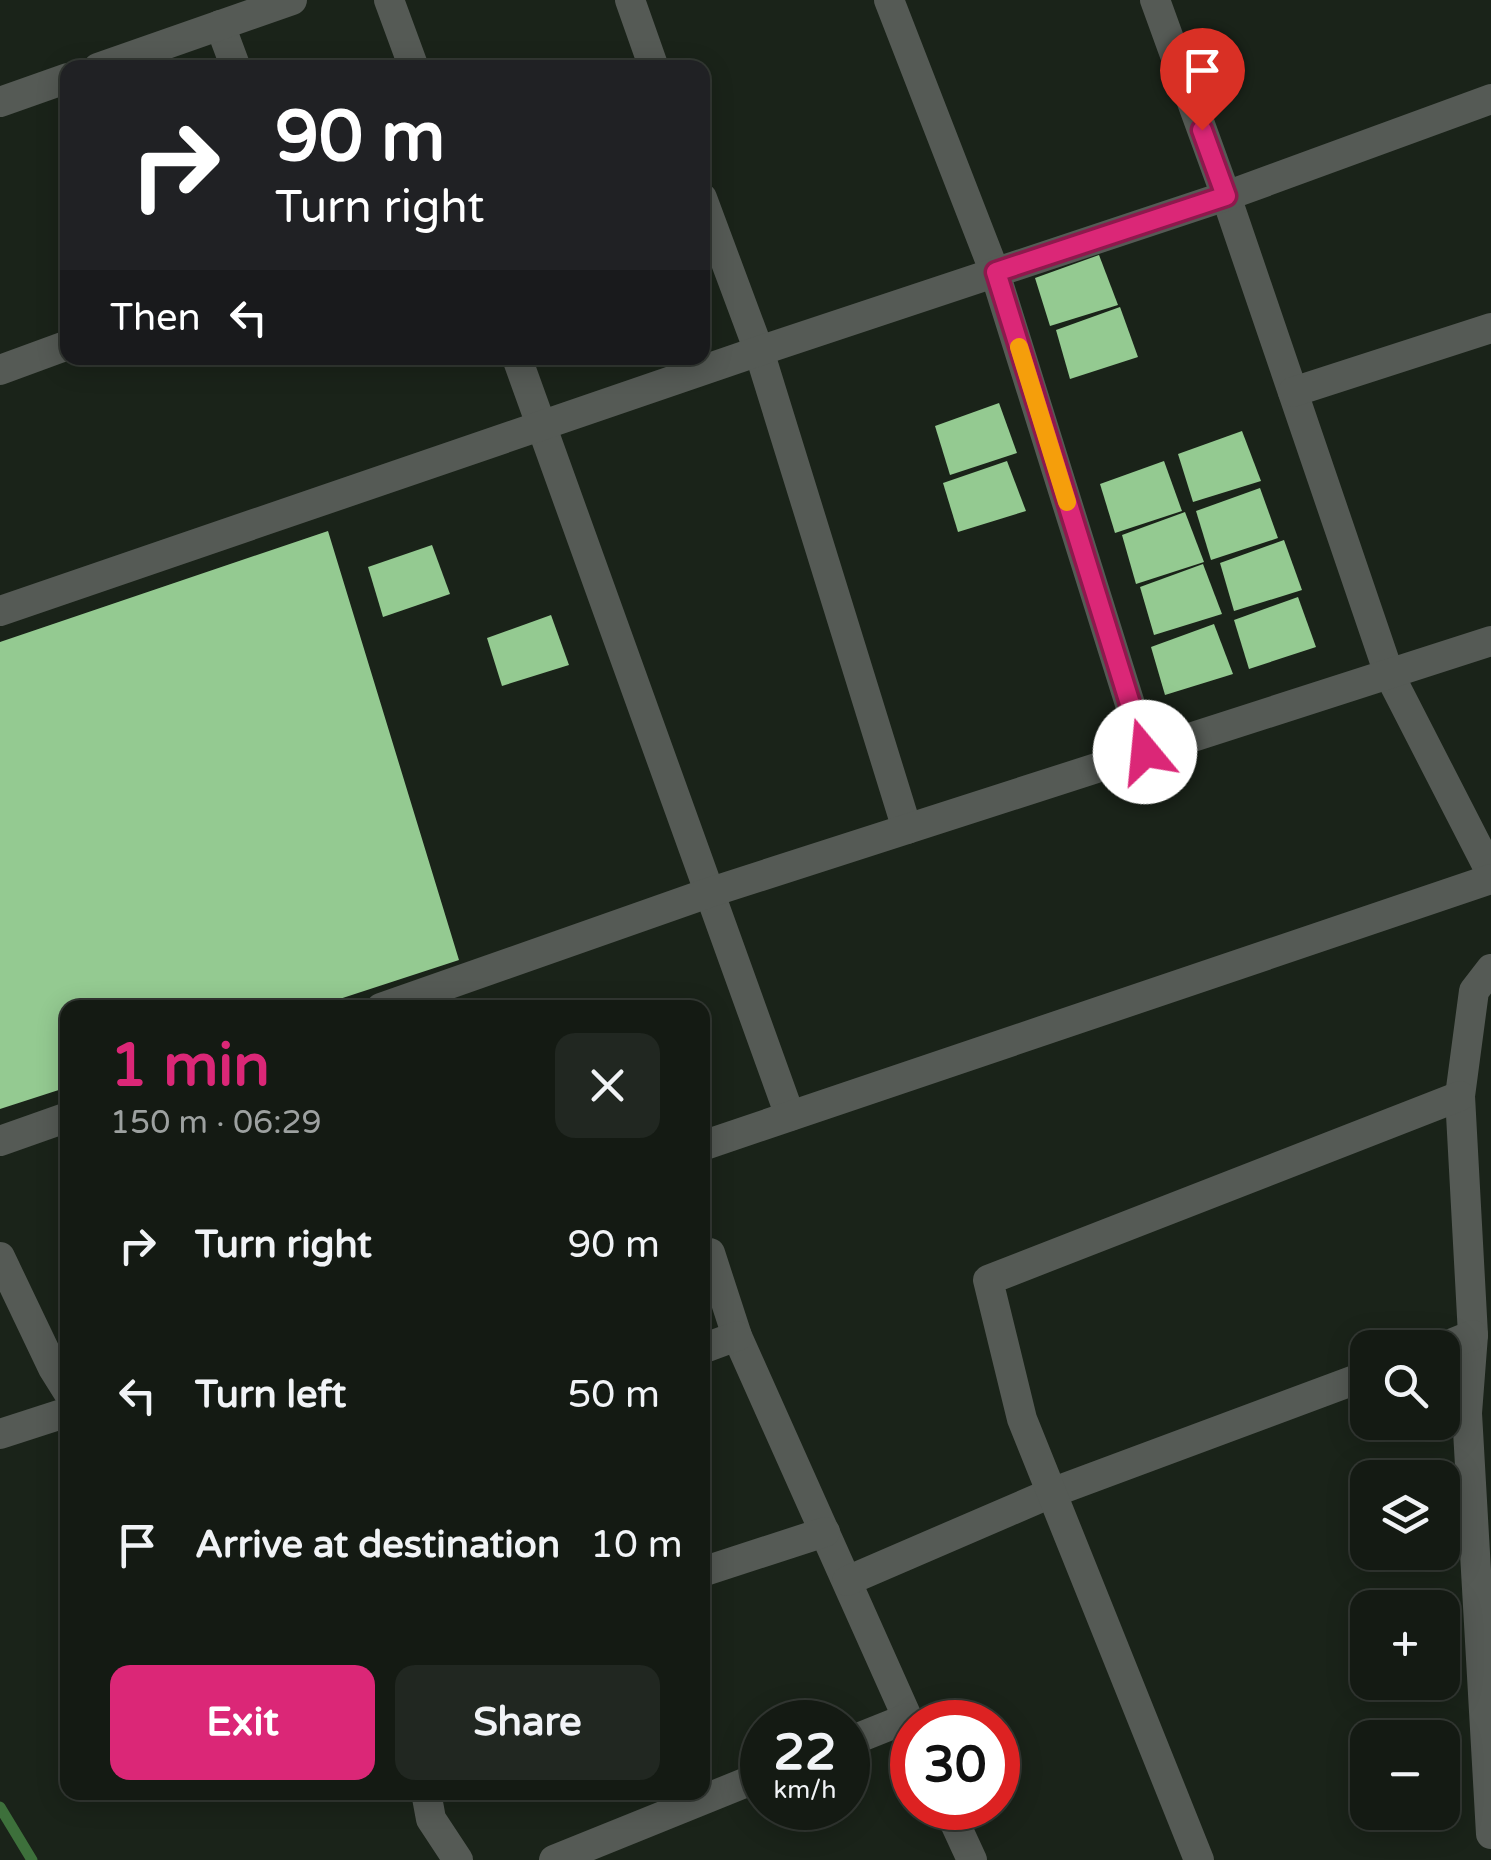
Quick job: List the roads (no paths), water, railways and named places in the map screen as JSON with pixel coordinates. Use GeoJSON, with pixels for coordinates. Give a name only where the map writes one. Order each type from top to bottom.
{"type":"FeatureCollection","features":[{"type":"Feature","properties":{"kind":"street"},"geometry":{"type":"LineString","coordinates":[[121,60],[292,0]]}},
{"type":"Feature","properties":{"kind":"street"},"geometry":{"type":"LineString","coordinates":[[390,0],[411,60]]}},
{"type":"Feature","properties":{"kind":"street"},"geometry":{"type":"LineString","coordinates":[[630,0],[651,60]]}},
{"type":"Feature","properties":{"kind":"street"},"geometry":{"type":"LineString","coordinates":[[888,0],[996,272],[1145,752]]}},
{"type":"Feature","properties":{"kind":"street"},"geometry":{"type":"LineString","coordinates":[[710,1143],[1491,876],[1389,674],[1155,0]]}},
{"type":"Feature","properties":{"kind":"street"},"geometry":{"type":"LineString","coordinates":[[220,25],[233,60]]}},
{"type":"Feature","properties":{"kind":"street"},"geometry":{"type":"LineString","coordinates":[[0,102],[60,81]]}},
{"type":"Feature","properties":{"kind":"street"},"geometry":{"type":"LineString","coordinates":[[0,611],[1226,196],[1491,99]]}},
{"type":"Feature","properties":{"kind":"street"},"geometry":{"type":"LineString","coordinates":[[710,219],[759,351],[907,829]]}},
{"type":"Feature","properties":{"kind":"street"},"geometry":{"type":"LineString","coordinates":[[1293,392],[1491,328]]}},
{"type":"Feature","properties":{"kind":"street"},"geometry":{"type":"LineString","coordinates":[[0,370],[60,349]]}},
{"type":"Feature","properties":{"kind":"street"},"geometry":{"type":"LineString","coordinates":[[520,365],[790,1116]]}},
{"type":"Feature","properties":{"kind":"street"},"geometry":{"type":"LineString","coordinates":[[404,1000],[708,893],[1491,641]]}},
{"type":"Feature","properties":{"kind":"street"},"geometry":{"type":"LineString","coordinates":[[1491,970],[1474,991],[1460,1096],[1473,1336],[1468,1413],[1482,1530],[1491,1834]]}},
{"type":"Feature","properties":{"kind":"street"},"geometry":{"type":"LineString","coordinates":[[1199,1860],[1022,1419],[988,1280],[1460,1096]]}},
{"type":"Feature","properties":{"kind":"street"},"geometry":{"type":"LineString","coordinates":[[0,1141],[60,1120]]}},
{"type":"Feature","properties":{"kind":"street"},"geometry":{"type":"LineString","coordinates":[[710,1252],[737,1336],[900,1700]]}},
{"type":"Feature","properties":{"kind":"street"},"geometry":{"type":"LineString","coordinates":[[0,1256],[60,1369]]}},
{"type":"Feature","properties":{"kind":"street"},"geometry":{"type":"LineString","coordinates":[[710,1346],[737,1336]]}},
{"type":"Feature","properties":{"kind":"street"},"geometry":{"type":"LineString","coordinates":[[1460,1341],[1473,1336]]}},
{"type":"Feature","properties":{"kind":"street"},"geometry":{"type":"LineString","coordinates":[[847,1581],[1051,1492],[1350,1382]]}},
{"type":"Feature","properties":{"kind":"street"},"geometry":{"type":"LineString","coordinates":[[0,1434],[60,1415]]}},
{"type":"Feature","properties":{"kind":"street"},"geometry":{"type":"LineString","coordinates":[[710,1569],[825,1532]]}},
{"type":"Feature","properties":{"kind":"street"},"geometry":{"type":"LineString","coordinates":[[710,1797],[740,1785]]}},
{"type":"Feature","properties":{"kind":"street"},"geometry":{"type":"LineString","coordinates":[[427,1800],[431,1819],[458,1860]]}},
{"type":"Feature","properties":{"kind":"street"},"geometry":{"type":"LineString","coordinates":[[554,1860],[703,1800]]}},
{"type":"Feature","properties":{"kind":"street"},"geometry":{"type":"LineString","coordinates":[[958,1830],[972,1860]]}},
{"type":"Feature","properties":{"kind":"waterway"},"geometry":{"type":"LineString","coordinates":[[0,1807],[32,1860]]}}]}
